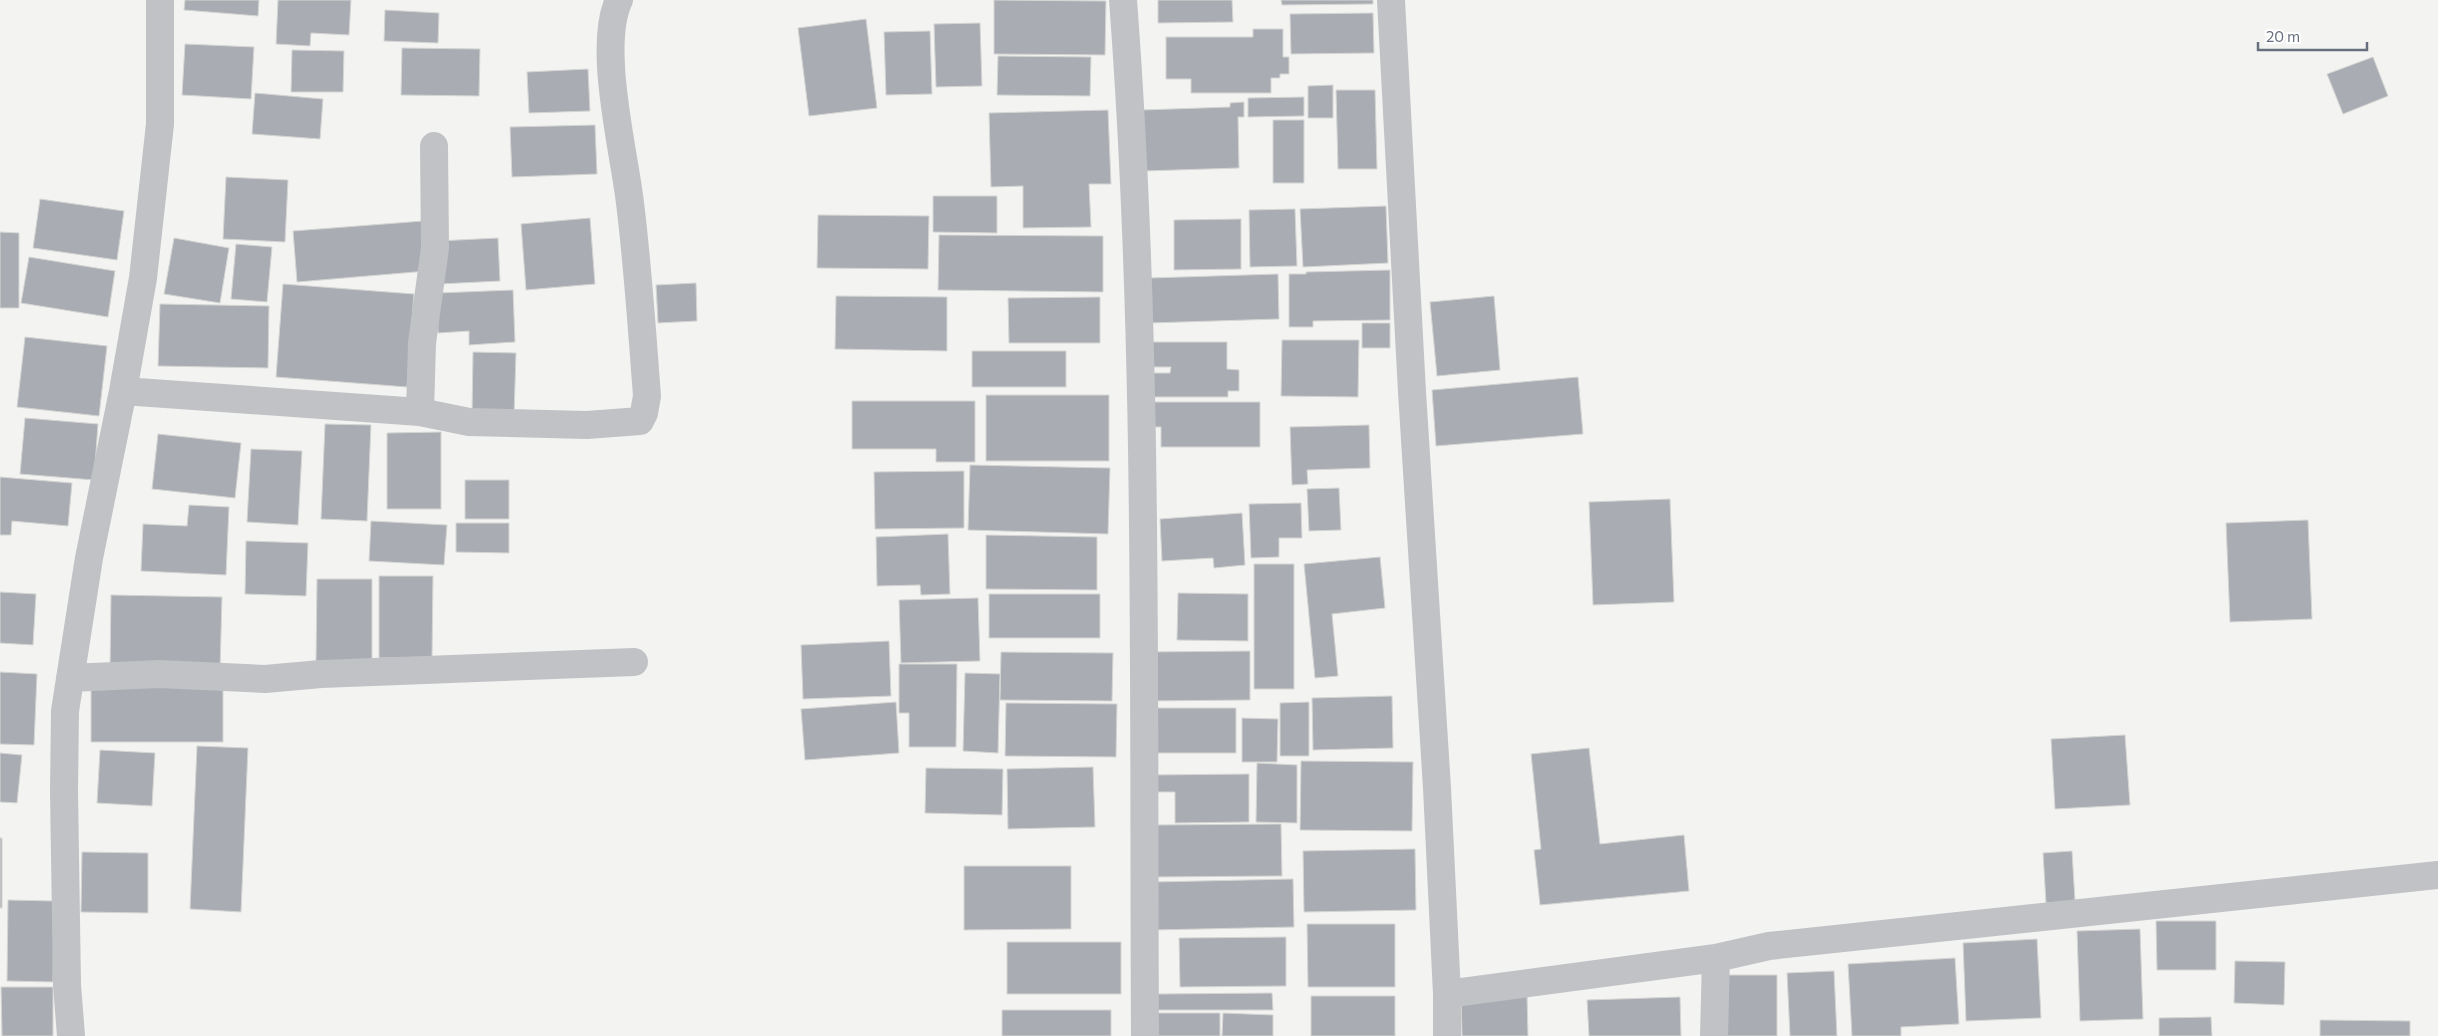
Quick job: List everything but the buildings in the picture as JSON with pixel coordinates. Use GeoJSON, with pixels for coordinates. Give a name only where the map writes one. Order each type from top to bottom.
{"type":"FeatureCollection","features":[{"type":"Feature","properties":{"kind":"street"},"geometry":{"type":"LineString","coordinates":[[71,1036],[68,985],[64,791],[65,711],[88,558],[124,391],[143,278],[160,124],[160,0]]}},
{"type":"Feature","properties":{"kind":"street"},"geometry":{"type":"LineString","coordinates":[[124,391],[420,412],[468,422],[587,425],[640,421],[644,413],[647,396],[630,203],[617,119],[610,53],[611,33],[619,0]]}},
{"type":"Feature","properties":{"kind":"street"},"geometry":{"type":"LineString","coordinates":[[1123,0],[1132,124],[1142,424],[1145,1036]]}},
{"type":"Feature","properties":{"kind":"street"},"geometry":{"type":"LineString","coordinates":[[1391,0],[1412,392],[1436,768],[1447,994],[1447,1036]]}},
{"type":"Feature","properties":{"kind":"street"},"geometry":{"type":"LineString","coordinates":[[420,412],[422,343],[435,248],[434,146]]}},
{"type":"Feature","properties":{"kind":"street"},"geometry":{"type":"LineString","coordinates":[[70,678],[159,674],[265,679],[321,674],[634,662]]}},
{"type":"Feature","properties":{"kind":"street"},"geometry":{"type":"LineString","coordinates":[[1447,994],[1716,958],[1769,946],[2438,875]]}},
{"type":"Feature","properties":{"kind":"street"},"geometry":{"type":"LineString","coordinates":[[1714,1036],[1716,958]]}}]}
